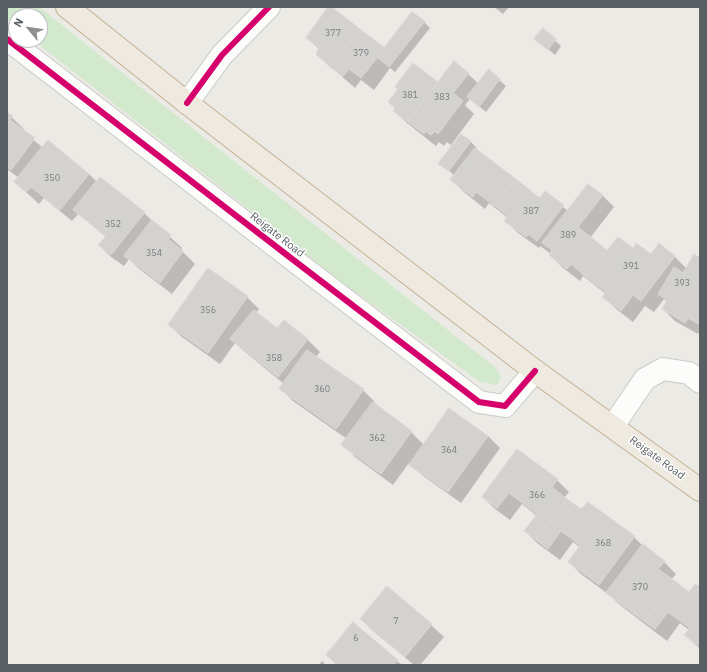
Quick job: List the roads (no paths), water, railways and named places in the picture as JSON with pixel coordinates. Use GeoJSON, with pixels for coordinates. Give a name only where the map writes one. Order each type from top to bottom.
{"type":"FeatureCollection","features":[{"type":"Feature","properties":{"kind":"highway","name":"Reigate Road"},"geometry":{"type":"LineString","coordinates":[[67,7],[187,103],[535,371],[700,490]]}},
{"type":"Feature","properties":{"kind":"street"},"geometry":{"type":"LineString","coordinates":[[187,103],[222,55],[269,7]]}},
{"type":"Feature","properties":{"kind":"street","name":"Reigate Road"},"geometry":{"type":"LineString","coordinates":[[7,39],[479,402],[505,406],[535,371]]}},
{"type":"Feature","properties":{"kind":"street"},"geometry":{"type":"LineString","coordinates":[[613,426],[645,379],[662,369],[689,373],[700,382]]}}]}
